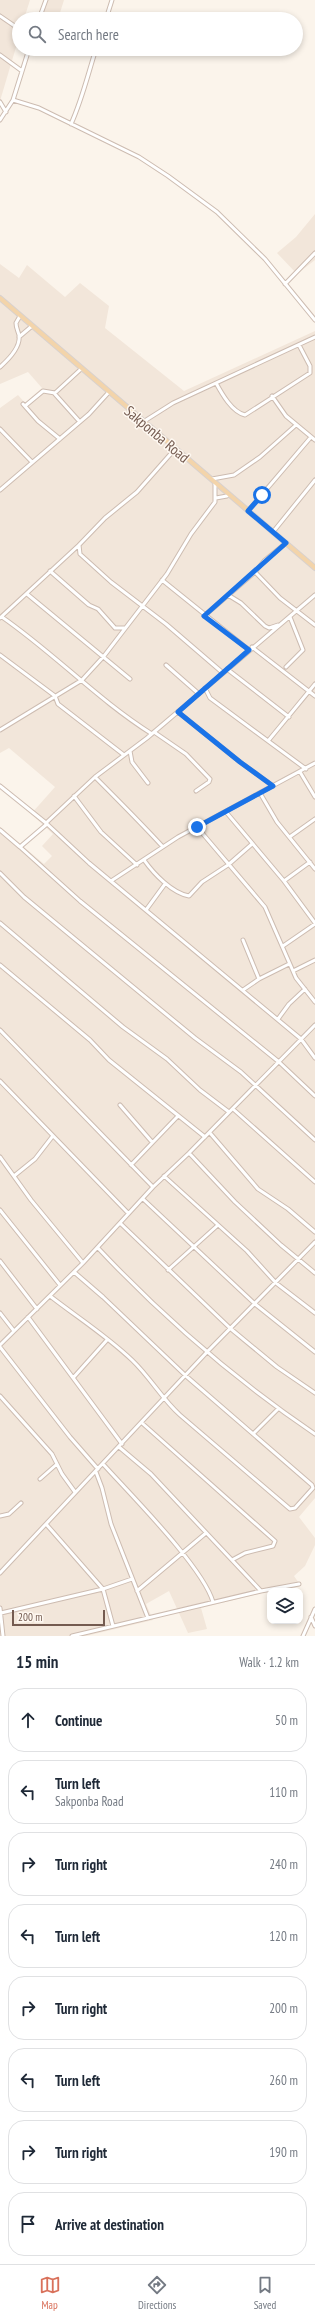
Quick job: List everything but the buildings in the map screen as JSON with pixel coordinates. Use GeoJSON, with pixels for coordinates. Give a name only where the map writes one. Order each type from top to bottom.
{"type":"FeatureCollection","features":[{"type":"Feature","properties":{"kind":"main road","name":"Sakponba Road"},"geometry":{"type":"LineString","coordinates":[[0,298],[315,568]]}},
{"type":"Feature","properties":{"kind":"street"},"geometry":{"type":"LineString","coordinates":[[42,12],[46,0]]}},
{"type":"Feature","properties":{"kind":"street"},"geometry":{"type":"LineString","coordinates":[[108,12],[112,0]]}},
{"type":"Feature","properties":{"kind":"street"},"geometry":{"type":"LineString","coordinates":[[0,16],[12,24]]}},
{"type":"Feature","properties":{"kind":"street"},"geometry":{"type":"LineString","coordinates":[[0,55],[22,71]]}},
{"type":"Feature","properties":{"kind":"street"},"geometry":{"type":"LineString","coordinates":[[0,120],[13,100],[27,56]]}},
{"type":"Feature","properties":{"kind":"street"},"geometry":{"type":"LineString","coordinates":[[72,124],[78,111],[93,56]]}},
{"type":"Feature","properties":{"kind":"street"},"geometry":{"type":"LineString","coordinates":[[13,100],[39,108],[139,157],[174,180],[217,212],[265,259],[315,320]]}},
{"type":"Feature","properties":{"kind":"street"},"geometry":{"type":"LineString","coordinates":[[0,102],[6,112]]}},
{"type":"Feature","properties":{"kind":"street"},"geometry":{"type":"LineString","coordinates":[[285,284],[315,253]]}},
{"type":"Feature","properties":{"kind":"street"},"geometry":{"type":"LineString","coordinates":[[19,337],[16,323],[20,316]]}},
{"type":"Feature","properties":{"kind":"street"},"geometry":{"type":"LineString","coordinates":[[0,367],[14,351],[19,337],[32,326]]}},
{"type":"Feature","properties":{"kind":"street"},"geometry":{"type":"LineString","coordinates":[[143,422],[164,407],[315,337]]}},
{"type":"Feature","properties":{"kind":"street"},"geometry":{"type":"LineString","coordinates":[[216,383],[226,398],[242,415],[249,413],[272,396],[310,373],[310,366],[299,345]]}},
{"type":"Feature","properties":{"kind":"street"},"geometry":{"type":"LineString","coordinates":[[54,393],[65,386],[81,368]]}},
{"type":"Feature","properties":{"kind":"street"},"geometry":{"type":"LineString","coordinates":[[60,439],[38,421],[24,405],[43,391],[54,393],[80,422]]}},
{"type":"Feature","properties":{"kind":"street"},"geometry":{"type":"LineString","coordinates":[[0,490],[80,422],[109,392]]}},
{"type":"Feature","properties":{"kind":"street"},"geometry":{"type":"LineString","coordinates":[[272,396],[296,425],[315,440]]}},
{"type":"Feature","properties":{"kind":"street"},"geometry":{"type":"LineString","coordinates":[[211,479],[234,475],[260,457],[296,425]]}},
{"type":"Feature","properties":{"kind":"street"},"geometry":{"type":"LineString","coordinates":[[0,429],[32,462]]}},
{"type":"Feature","properties":{"kind":"street"},"geometry":{"type":"LineString","coordinates":[[248,511],[311,437]]}},
{"type":"Feature","properties":{"kind":"street"},"geometry":{"type":"LineString","coordinates":[[175,449],[136,492],[105,518],[79,545],[1,617],[54,655],[133,722],[186,754],[210,779],[209,782],[196,791]]}},
{"type":"Feature","properties":{"kind":"street"},"geometry":{"type":"LineString","coordinates":[[273,532],[315,480]]}},
{"type":"Feature","properties":{"kind":"street"},"geometry":{"type":"LineString","coordinates":[[0,730],[82,680],[104,656],[162,580],[216,498],[216,484]]}},
{"type":"Feature","properties":{"kind":"street"},"geometry":{"type":"LineString","coordinates":[[216,498],[228,496]]}},
{"type":"Feature","properties":{"kind":"street"},"geometry":{"type":"LineString","coordinates":[[204,616],[286,543]]}},
{"type":"Feature","properties":{"kind":"street"},"geometry":{"type":"LineString","coordinates":[[79,545],[80,554],[223,673]]}},
{"type":"Feature","properties":{"kind":"street"},"geometry":{"type":"LineString","coordinates":[[50,571],[88,605],[98,610],[114,628],[125,628]]}},
{"type":"Feature","properties":{"kind":"street"},"geometry":{"type":"LineString","coordinates":[[255,572],[280,598],[315,625]]}},
{"type":"Feature","properties":{"kind":"street"},"geometry":{"type":"LineString","coordinates":[[162,580],[204,616],[249,650]]}},
{"type":"Feature","properties":{"kind":"street"},"geometry":{"type":"LineString","coordinates":[[27,594],[130,679]]}},
{"type":"Feature","properties":{"kind":"street"},"geometry":{"type":"LineString","coordinates":[[20,847],[95,777],[153,733],[252,647],[280,626],[315,595]]}},
{"type":"Feature","properties":{"kind":"street"},"geometry":{"type":"LineString","coordinates":[[228,596],[241,603],[266,627],[280,626]]}},
{"type":"Feature","properties":{"kind":"street"},"geometry":{"type":"LineString","coordinates":[[286,667],[303,650],[290,617]]}},
{"type":"Feature","properties":{"kind":"street"},"geometry":{"type":"LineString","coordinates":[[252,647],[315,696]]}},
{"type":"Feature","properties":{"kind":"street"},"geometry":{"type":"LineString","coordinates":[[0,655],[55,696],[58,704],[124,755]]}},
{"type":"Feature","properties":{"kind":"street"},"geometry":{"type":"LineString","coordinates":[[166,665],[199,694]]}},
{"type":"Feature","properties":{"kind":"street"},"geometry":{"type":"LineString","coordinates":[[227,669],[289,717]]}},
{"type":"Feature","properties":{"kind":"street"},"geometry":{"type":"LineString","coordinates":[[268,742],[315,684]]}},
{"type":"Feature","properties":{"kind":"street"},"geometry":{"type":"LineString","coordinates":[[206,688],[210,698],[306,769]]}},
{"type":"Feature","properties":{"kind":"street"},"geometry":{"type":"LineString","coordinates":[[178,712],[240,762],[273,786]]}},
{"type":"Feature","properties":{"kind":"street"},"geometry":{"type":"LineString","coordinates":[[130,751],[132,762],[148,784]]}},
{"type":"Feature","properties":{"kind":"street"},"geometry":{"type":"LineString","coordinates":[[111,881],[197,827],[315,763]]}},
{"type":"Feature","properties":{"kind":"street"},"geometry":{"type":"LineString","coordinates":[[300,772],[315,797]]}},
{"type":"Feature","properties":{"kind":"street"},"geometry":{"type":"LineString","coordinates":[[95,777],[163,847]]}},
{"type":"Feature","properties":{"kind":"street"},"geometry":{"type":"LineString","coordinates":[[0,786],[46,823],[111,881],[278,1019],[301,1039],[315,1058]]}},
{"type":"Feature","properties":{"kind":"street"},"geometry":{"type":"LineString","coordinates":[[260,793],[277,822],[291,836],[315,869]]}},
{"type":"Feature","properties":{"kind":"street"},"geometry":{"type":"LineString","coordinates":[[74,796],[101,832],[137,865]]}},
{"type":"Feature","properties":{"kind":"street"},"geometry":{"type":"LineString","coordinates":[[226,812],[284,880],[315,923],[283,946]]}},
{"type":"Feature","properties":{"kind":"street"},"geometry":{"type":"LineString","coordinates":[[291,836],[315,819]]}},
{"type":"Feature","properties":{"kind":"street"},"geometry":{"type":"LineString","coordinates":[[197,827],[265,907],[283,946],[289,964],[304,990],[315,1002]]}},
{"type":"Feature","properties":{"kind":"street"},"geometry":{"type":"LineString","coordinates":[[0,830],[80,901],[279,1062],[315,1096]]}},
{"type":"Feature","properties":{"kind":"street"},"geometry":{"type":"LineString","coordinates":[[144,860],[153,873],[165,884],[189,896],[202,882],[228,865],[252,844]]}},
{"type":"Feature","properties":{"kind":"street"},"geometry":{"type":"LineString","coordinates":[[284,880],[310,862]]}},
{"type":"Feature","properties":{"kind":"street"},"geometry":{"type":"LineString","coordinates":[[0,873],[24,897],[255,1086],[315,1140]]}},
{"type":"Feature","properties":{"kind":"street"},"geometry":{"type":"LineString","coordinates":[[146,910],[165,884]]}},
{"type":"Feature","properties":{"kind":"street"},"geometry":{"type":"LineString","coordinates":[[0,923],[123,1027],[168,1059],[200,1090],[229,1112]]}},
{"type":"Feature","properties":{"kind":"street"},"geometry":{"type":"LineString","coordinates":[[243,940],[259,979]]}},
{"type":"Feature","properties":{"kind":"street"},"geometry":{"type":"LineString","coordinates":[[293,971],[315,960]]}},
{"type":"Feature","properties":{"kind":"street"},"geometry":{"type":"LineString","coordinates":[[243,990],[259,979],[289,964]]}},
{"type":"Feature","properties":{"kind":"street"},"geometry":{"type":"LineString","coordinates":[[0,965],[90,1040],[109,1060],[206,1137]]}},
{"type":"Feature","properties":{"kind":"street"},"geometry":{"type":"LineString","coordinates":[[278,1019],[289,1004],[304,990]]}},
{"type":"Feature","properties":{"kind":"street"},"geometry":{"type":"LineString","coordinates":[[148,1618],[111,1524],[97,1470],[0,1346],[98,1248],[128,1213],[164,1176],[210,1133],[315,1025]]}},
{"type":"Feature","properties":{"kind":"street"},"geometry":{"type":"LineString","coordinates":[[0,1030],[154,1187]]}},
{"type":"Feature","properties":{"kind":"street"},"geometry":{"type":"LineString","coordinates":[[0,1081],[52,1137],[128,1213]]}},
{"type":"Feature","properties":{"kind":"street"},"geometry":{"type":"LineString","coordinates":[[120,1105],[152,1142]]}},
{"type":"Feature","properties":{"kind":"street"},"geometry":{"type":"LineString","coordinates":[[233,1109],[315,1182]]}},
{"type":"Feature","properties":{"kind":"street"},"geometry":{"type":"LineString","coordinates":[[131,1165],[178,1116]]}},
{"type":"Feature","properties":{"kind":"street"},"geometry":{"type":"LineString","coordinates":[[210,1133],[258,1189],[288,1209],[315,1232]]}},
{"type":"Feature","properties":{"kind":"street"},"geometry":{"type":"LineString","coordinates":[[14,1176],[27,1167],[52,1137]]}},
{"type":"Feature","properties":{"kind":"street"},"geometry":{"type":"LineString","coordinates":[[190,1153],[235,1202],[281,1246],[315,1273]]}},
{"type":"Feature","properties":{"kind":"street"},"geometry":{"type":"LineString","coordinates":[[0,1157],[83,1263]]}},
{"type":"Feature","properties":{"kind":"street"},"geometry":{"type":"LineString","coordinates":[[164,1176],[247,1251],[276,1282],[315,1314]]}},
{"type":"Feature","properties":{"kind":"street"},"geometry":{"type":"LineString","coordinates":[[143,1199],[255,1304],[315,1352]]}},
{"type":"Feature","properties":{"kind":"street"},"geometry":{"type":"LineString","coordinates":[[0,1210],[60,1285]]}},
{"type":"Feature","properties":{"kind":"street"},"geometry":{"type":"LineString","coordinates":[[120,1223],[230,1330],[277,1367],[315,1393]]}},
{"type":"Feature","properties":{"kind":"street"},"geometry":{"type":"LineString","coordinates":[[168,1270],[218,1225]]}},
{"type":"Feature","properties":{"kind":"street"},"geometry":{"type":"LineString","coordinates":[[0,1573],[75,1492],[164,1400],[208,1351],[315,1242]]}},
{"type":"Feature","properties":{"kind":"street"},"geometry":{"type":"LineString","coordinates":[[98,1248],[136,1286],[208,1351],[278,1409],[315,1434]]}},
{"type":"Feature","properties":{"kind":"street"},"geometry":{"type":"LineString","coordinates":[[0,1261],[37,1309]]}},
{"type":"Feature","properties":{"kind":"street"},"geometry":{"type":"LineString","coordinates":[[50,1296],[133,1361],[154,1384],[164,1400],[253,1479],[290,1509],[295,1508],[313,1486],[186,1376],[103,1296],[74,1272]]}},
{"type":"Feature","properties":{"kind":"street"},"geometry":{"type":"LineString","coordinates":[[0,1313],[14,1331]]}},
{"type":"Feature","properties":{"kind":"street"},"geometry":{"type":"LineString","coordinates":[[28,1317],[73,1378],[120,1446],[151,1474],[261,1590]]}},
{"type":"Feature","properties":{"kind":"street"},"geometry":{"type":"LineString","coordinates":[[73,1378],[107,1340]]}},
{"type":"Feature","properties":{"kind":"street"},"geometry":{"type":"LineString","coordinates":[[0,1396],[52,1454],[75,1492]]}},
{"type":"Feature","properties":{"kind":"street"},"geometry":{"type":"LineString","coordinates":[[253,1434],[278,1409]]}},
{"type":"Feature","properties":{"kind":"street"},"geometry":{"type":"LineString","coordinates":[[142,1423],[275,1541],[273,1546],[245,1553],[232,1560]]}},
{"type":"Feature","properties":{"kind":"street"},"geometry":{"type":"LineString","coordinates":[[40,1479],[57,1464]]}},
{"type":"Feature","properties":{"kind":"street"},"geometry":{"type":"LineString","coordinates":[[103,1464],[182,1554],[207,1588],[213,1602]]}},
{"type":"Feature","properties":{"kind":"street"},"geometry":{"type":"LineString","coordinates":[[0,1516],[9,1514],[21,1503]]}},
{"type":"Feature","properties":{"kind":"street"},"geometry":{"type":"LineString","coordinates":[[46,1524],[103,1589],[113,1626]]}},
{"type":"Feature","properties":{"kind":"street"},"geometry":{"type":"LineString","coordinates":[[137,1591],[206,1533]]}},
{"type":"Feature","properties":{"kind":"street"},"geometry":{"type":"LineString","coordinates":[[0,1613],[103,1589],[132,1579]]}},
{"type":"Feature","properties":{"kind":"street"},"geometry":{"type":"LineString","coordinates":[[72,1636],[261,1590],[299,1584]]}},
{"type":"Feature","properties":{"kind":"street"},"geometry":{"type":"LineString","coordinates":[[0,1608],[3,1636]]}},
{"type":"Feature","properties":{"kind":"street"},"geometry":{"type":"LineString","coordinates":[[303,1636],[315,1609]]}},
{"type":"Feature","properties":{"kind":"street"},"geometry":{"type":"LineString","coordinates":[[311,1617],[315,1626]]}},
{"type":"Feature","properties":{"kind":"shaded area"},"geometry":{"type":"Polygon","coordinates":[[[0,0],[30,0],[26,12],[12,12],[12,56],[13,56],[0,101],[0,0]]]}},
{"type":"Feature","properties":{"kind":"shaded area"},"geometry":{"type":"Polygon","coordinates":[[[45,0],[64,0],[60,12],[41,12],[45,0]]]}},
{"type":"Feature","properties":{"kind":"shaded area"},"geometry":{"type":"Polygon","coordinates":[[[315,214],[315,260],[297,274],[277,253],[296,237],[315,214]]]}},
{"type":"Feature","properties":{"kind":"shaded area"},"geometry":{"type":"Polygon","coordinates":[[[0,264],[19,278],[27,265],[65,297],[80,283],[109,306],[105,328],[184,391],[315,331],[315,1498],[299,1517],[315,1538],[315,1545],[305,1566],[294,1576],[301,1586],[289,1588],[267,1588],[267,1592],[201,1608],[207,1629],[188,1633],[169,1591],[146,1604],[153,1620],[86,1636],[0,1636],[0,827],[44,864],[52,856],[42,846],[53,834],[31,814],[55,787],[9,748],[0,753],[0,408],[18,395],[25,403],[42,388],[28,372],[0,384],[0,264]]]}},
{"type":"Feature","properties":{"kind":"route"},"geometry":{"type":"LineString","coordinates":[[197,827],[273,786],[240,762],[178,712],[249,650],[233,640],[204,616],[286,543],[248,511],[262,495]]}}]}
